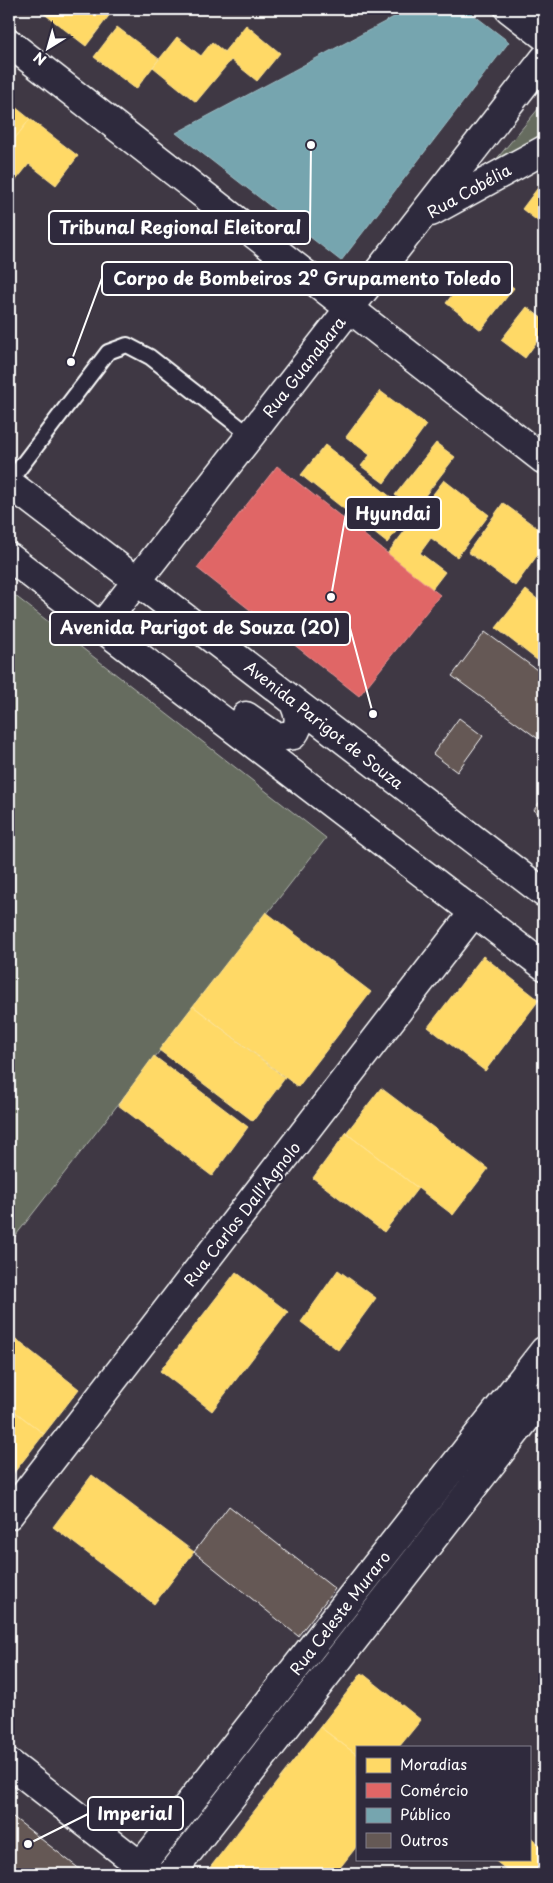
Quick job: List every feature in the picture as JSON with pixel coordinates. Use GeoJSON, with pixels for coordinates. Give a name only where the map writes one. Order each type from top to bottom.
{"type":"FeatureCollection","features":[{"type":"Feature","properties":{"kind":"street"},"geometry":{"type":"LineString","coordinates":[[510,9],[544,36]]}},
{"type":"Feature","properties":{"kind":"street"},"geometry":{"type":"LineString","coordinates":[[9,43],[544,460]]}},
{"type":"Feature","properties":{"kind":"street","name":"Rua Guanabara"},"geometry":{"type":"LineString","coordinates":[[107,632],[138,580],[544,59]]}},
{"type":"Feature","properties":{"kind":"street","name":"Rua Cobélia"},"geometry":{"type":"LineString","coordinates":[[421,217],[544,150]]}},
{"type":"Feature","properties":{"kind":"street","name":"Avenida Parigot de Souza"},"geometry":{"type":"LineString","coordinates":[[9,482],[544,893]]}},
{"type":"Feature","properties":{"kind":"street"},"geometry":{"type":"LineString","coordinates":[[9,557],[544,966]]}},
{"type":"Feature","properties":{"kind":"street"},"geometry":{"type":"LineString","coordinates":[[107,632],[151,650],[276,737],[293,735],[299,727],[299,714],[293,701]]}},
{"type":"Feature","properties":{"kind":"street","name":"Rua Carlos Dall'Agnolo"},"geometry":{"type":"LineString","coordinates":[[9,1515],[474,912]]}},
{"type":"Feature","properties":{"kind":"street","name":"Rua Celeste Muraro"},"geometry":{"type":"LineString","coordinates":[[142,1871],[544,1351]]}},
{"type":"Feature","properties":{"kind":"street","name":"Rua Celeste Muraro"},"geometry":{"type":"LineString","coordinates":[[171,1874],[544,1396]]}},
{"type":"Feature","properties":{"kind":"street"},"geometry":{"type":"LineString","coordinates":[[429,1500],[451,1516]]}},
{"type":"Feature","properties":{"kind":"street"},"geometry":{"type":"LineString","coordinates":[[9,1763],[142,1871]]}},
{"type":"Feature","properties":{"kind":"lane"},"geometry":{"type":"LineString","coordinates":[[9,482],[108,352],[127,345],[150,357],[251,436]]}},
{"type":"Feature","properties":{"kind":"green space"},"geometry":{"type":"Polygon","coordinates":[[[544,102],[544,133],[495,161],[544,102]]]}},
{"type":"Feature","properties":{"kind":"green space"},"geometry":{"type":"Polygon","coordinates":[[[9,591],[326,838],[9,1244],[9,591]]]}},
{"type":"Feature","properties":{"kind":"building: Moradias"},"geometry":{"type":"Polygon","coordinates":[[[38,9],[114,9],[86,46],[38,9]]]}},
{"type":"Feature","properties":{"kind":"building: Moradias"},"geometry":{"type":"Polygon","coordinates":[[[246,25],[280,53],[257,81],[231,60],[196,102],[153,67],[177,37],[201,56],[212,42],[224,52],[246,25]]]}},
{"type":"Feature","properties":{"kind":"building: Moradias"},"geometry":{"type":"Polygon","coordinates":[[[117,27],[159,59],[136,89],[94,57],[117,27]]]}},
{"type":"Feature","properties":{"kind":"building: Moradias"},"geometry":{"type":"Polygon","coordinates":[[[9,102],[30,119],[9,146],[9,102]]]}},
{"type":"Feature","properties":{"kind":"building: Moradias"},"geometry":{"type":"Polygon","coordinates":[[[30,119],[78,156],[56,185],[29,164],[13,184],[9,180],[9,146],[30,119]]]}},
{"type":"Feature","properties":{"kind":"building: Moradias"},"geometry":{"type":"Polygon","coordinates":[[[540,185],[544,188],[544,226],[522,209],[540,185]]]}},
{"type":"Feature","properties":{"kind":"building: Moradias"},"geometry":{"type":"Polygon","coordinates":[[[478,261],[514,288],[481,330],[446,303],[478,261]]]}},
{"type":"Feature","properties":{"kind":"building: Moradias"},"geometry":{"type":"Polygon","coordinates":[[[527,307],[544,320],[544,332],[525,358],[501,340],[527,307]]]}},
{"type":"Feature","properties":{"kind":"building: Moradias"},"geometry":{"type":"Polygon","coordinates":[[[380,391],[426,425],[384,483],[361,466],[370,455],[346,437],[380,391]]]}},
{"type":"Feature","properties":{"kind":"building: Moradias"},"geometry":{"type":"Polygon","coordinates":[[[436,443],[455,457],[414,510],[395,495],[436,443]]]}},
{"type":"Feature","properties":{"kind":"building: Moradias"},"geometry":{"type":"Polygon","coordinates":[[[325,445],[411,513],[387,543],[301,475],[325,445]]]}},
{"type":"Feature","properties":{"kind":"building: Moradias"},"geometry":{"type":"Polygon","coordinates":[[[444,480],[489,515],[457,557],[431,538],[420,553],[445,572],[432,589],[387,554],[444,480]]]}},
{"type":"Feature","properties":{"kind":"building: Moradias"},"geometry":{"type":"Polygon","coordinates":[[[503,503],[544,533],[544,546],[515,586],[468,552],[503,503]]]}},
{"type":"Feature","properties":{"kind":"building: Moradias"},"geometry":{"type":"Polygon","coordinates":[[[526,590],[542,603],[544,599],[544,650],[537,660],[496,628],[526,590]]]}},
{"type":"Feature","properties":{"kind":"building: Moradias"},"geometry":{"type":"Polygon","coordinates":[[[266,912],[371,992],[298,1087],[193,1006],[266,912]]]}},
{"type":"Feature","properties":{"kind":"building: Moradias"},"geometry":{"type":"Polygon","coordinates":[[[483,956],[539,1000],[485,1071],[428,1027],[483,956]]]}},
{"type":"Feature","properties":{"kind":"building: Moradias"},"geometry":{"type":"Polygon","coordinates":[[[193,1006],[285,1078],[253,1121],[159,1050],[193,1006]]]}},
{"type":"Feature","properties":{"kind":"building: Moradias"},"geometry":{"type":"Polygon","coordinates":[[[154,1056],[248,1127],[212,1176],[118,1105],[154,1056]]]}},
{"type":"Feature","properties":{"kind":"building: Moradias"},"geometry":{"type":"Polygon","coordinates":[[[381,1088],[488,1169],[453,1215],[346,1133],[381,1088]]]}},
{"type":"Feature","properties":{"kind":"building: Moradias"},"geometry":{"type":"Polygon","coordinates":[[[346,1133],[418,1188],[384,1232],[313,1178],[346,1133]]]}},
{"type":"Feature","properties":{"kind":"building: Moradias"},"geometry":{"type":"Polygon","coordinates":[[[338,1270],[376,1298],[338,1350],[301,1322],[338,1270]]]}},
{"type":"Feature","properties":{"kind":"building: Moradias"},"geometry":{"type":"Polygon","coordinates":[[[236,1272],[288,1312],[212,1411],[160,1371],[236,1272]]]}},
{"type":"Feature","properties":{"kind":"building: Moradias"},"geometry":{"type":"Polygon","coordinates":[[[9,1334],[79,1389],[44,1434],[9,1407],[9,1334]]]}},
{"type":"Feature","properties":{"kind":"building: Moradias"},"geometry":{"type":"Polygon","coordinates":[[[9,1407],[44,1434],[9,1479],[9,1407]]]}},
{"type":"Feature","properties":{"kind":"building: Moradias"},"geometry":{"type":"Polygon","coordinates":[[[92,1475],[194,1552],[154,1604],[53,1527],[92,1475]]]}},
{"type":"Feature","properties":{"kind":"building: Moradias"},"geometry":{"type":"Polygon","coordinates":[[[362,1673],[421,1720],[400,1746],[356,1746],[356,1754],[320,1727],[362,1673]]]}},
{"type":"Feature","properties":{"kind":"building: Moradias"},"geometry":{"type":"Polygon","coordinates":[[[320,1727],[356,1754],[356,1847],[335,1874],[205,1874],[320,1727]]]}},
{"type":"Feature","properties":{"kind":"building: Moradias"},"geometry":{"type":"Polygon","coordinates":[[[530,1837],[544,1848],[544,1874],[512,1874],[494,1860],[530,1860],[530,1837]]]}},
{"type":"Feature","properties":{"kind":"building: Comércio"},"geometry":{"type":"Polygon","coordinates":[[[277,466],[440,595],[359,696],[197,568],[277,466]]]}},
{"type":"Feature","properties":{"kind":"building: Público"},"geometry":{"type":"Polygon","coordinates":[[[409,9],[466,9],[509,42],[341,261],[176,133],[409,9]]]}},
{"type":"Feature","properties":{"kind":"building: Outros"},"geometry":{"type":"Polygon","coordinates":[[[485,632],[544,675],[544,743],[452,676],[485,632]]]}},
{"type":"Feature","properties":{"kind":"building: Outros"},"geometry":{"type":"Polygon","coordinates":[[[459,718],[483,736],[457,772],[433,754],[459,718]]]}},
{"type":"Feature","properties":{"kind":"building: Outros"},"geometry":{"type":"Polygon","coordinates":[[[544,796],[544,818],[534,810],[544,796]]]}},
{"type":"Feature","properties":{"kind":"building: Outros"},"geometry":{"type":"Polygon","coordinates":[[[229,1506],[335,1589],[298,1636],[194,1552],[229,1506]]]}},
{"type":"Feature","properties":{"kind":"building: Outros"},"geometry":{"type":"Polygon","coordinates":[[[9,1814],[86,1874],[9,1874],[9,1814]]]}},
{"type":"Feature","properties":{"kind":"place","name":"Tribunal Regional Eleitoral"},"geometry":{"type":"Point","coordinates":[311,145]}},
{"type":"Feature","properties":{"kind":"place","name":"Corpo de Bombeiros 2º Grupamento Toledo"},"geometry":{"type":"Point","coordinates":[71,362]}},
{"type":"Feature","properties":{"kind":"place","name":"Hyundai"},"geometry":{"type":"Point","coordinates":[331,597]}},
{"type":"Feature","properties":{"kind":"place","name":"Avenida Parigot de Souza (20)"},"geometry":{"type":"Point","coordinates":[373,714]}},
{"type":"Feature","properties":{"kind":"place","name":"Imperial"},"geometry":{"type":"Point","coordinates":[28,1844]}}]}
